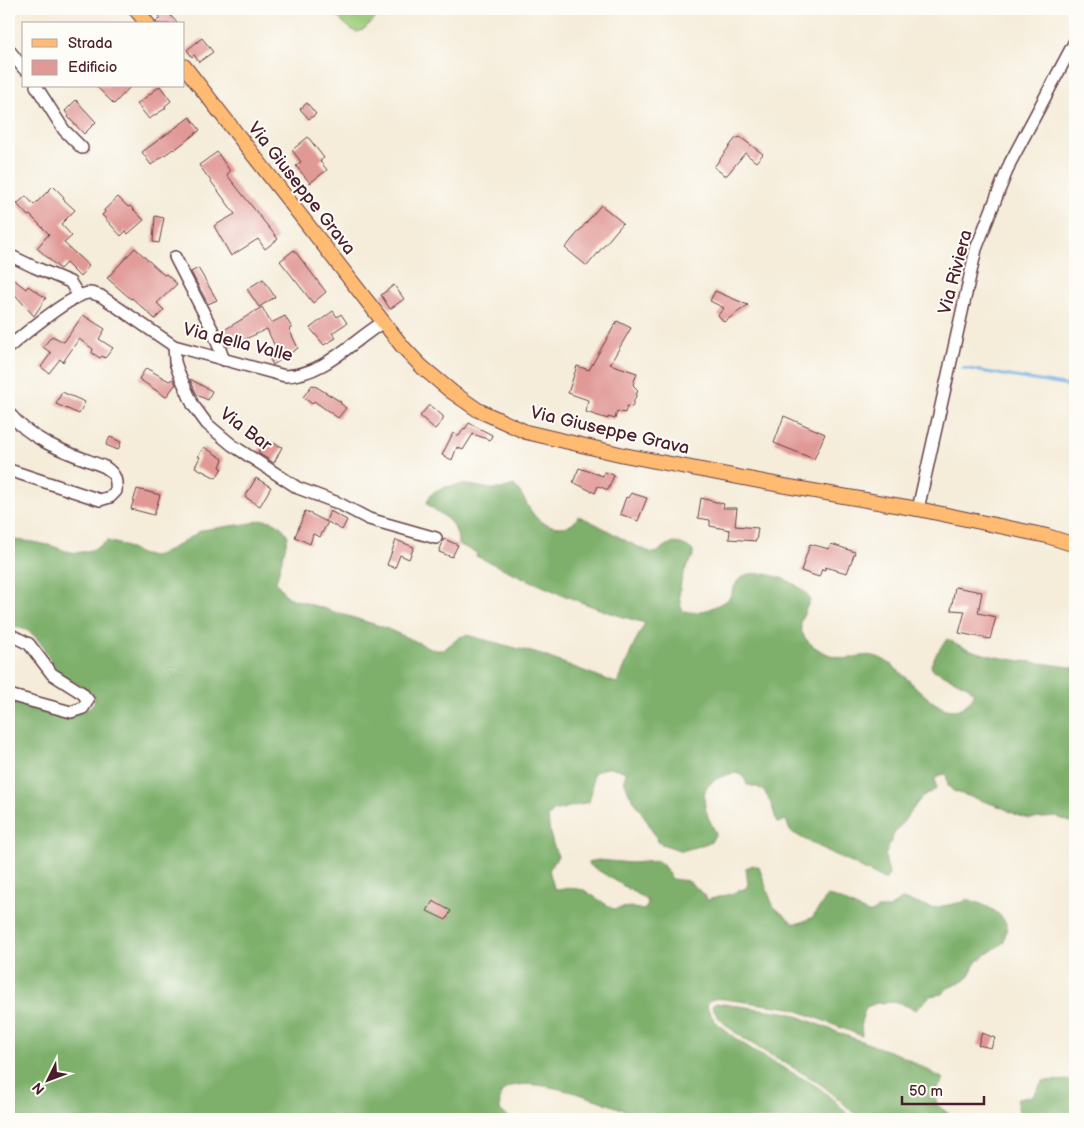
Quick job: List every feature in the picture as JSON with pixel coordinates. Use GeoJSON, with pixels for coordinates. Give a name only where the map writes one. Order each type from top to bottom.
{"type":"FeatureCollection","features":[{"type":"Feature","properties":{"kind":"main road"},"geometry":{"type":"LineString","coordinates":[[135,9],[146,22]]}},
{"type":"Feature","properties":{"kind":"main road","name":"Via Giuseppe Grava"},"geometry":{"type":"LineString","coordinates":[[185,67],[308,224],[382,323],[422,367],[452,392],[478,410],[526,432],[624,455],[918,509],[1047,536],[1075,545]]}},
{"type":"Feature","properties":{"kind":"street","name":"Via Riviera"},"geometry":{"type":"LineString","coordinates":[[918,509],[976,249],[1010,164],[1075,41]]}},
{"type":"Feature","properties":{"kind":"street"},"geometry":{"type":"LineString","coordinates":[[9,50],[22,66]]}},
{"type":"Feature","properties":{"kind":"street"},"geometry":{"type":"LineString","coordinates":[[37,88],[64,130],[82,148]]}},
{"type":"Feature","properties":{"kind":"street"},"geometry":{"type":"LineString","coordinates":[[9,255],[70,282],[79,296],[9,347]]}},
{"type":"Feature","properties":{"kind":"street"},"geometry":{"type":"LineString","coordinates":[[175,257],[212,330],[224,360]]}},
{"type":"Feature","properties":{"kind":"street","name":"Via della Valle"},"geometry":{"type":"LineString","coordinates":[[79,296],[89,293],[101,296],[174,346],[285,376],[298,375],[322,366],[382,323]]}},
{"type":"Feature","properties":{"kind":"street","name":"Via Bar"},"geometry":{"type":"LineString","coordinates":[[174,346],[178,371],[193,405],[207,424],[232,444],[298,488],[338,503],[369,519],[436,538]]}},
{"type":"Feature","properties":{"kind":"street"},"geometry":{"type":"LineString","coordinates":[[9,413],[23,427],[47,444],[112,472],[117,480],[116,491],[110,497],[100,500],[9,470]]}},
{"type":"Feature","properties":{"kind":"street"},"geometry":{"type":"LineString","coordinates":[[9,634],[29,644],[52,674],[82,693],[88,700],[83,708],[71,712],[9,695]]}},
{"type":"Feature","properties":{"kind":"green space"},"geometry":{"type":"Polygon","coordinates":[[[328,9],[385,9],[363,30],[357,32],[328,9]]]}},
{"type":"Feature","properties":{"kind":"green space"},"geometry":{"type":"Polygon","coordinates":[[[463,484],[491,489],[501,489],[514,485],[536,518],[550,525],[569,526],[578,516],[653,553],[658,552],[666,545],[675,543],[684,545],[693,551],[692,559],[687,566],[680,587],[680,604],[682,610],[688,612],[700,612],[728,600],[737,582],[749,574],[759,573],[790,582],[806,593],[810,600],[801,622],[801,629],[804,636],[814,646],[828,654],[846,659],[870,655],[876,656],[890,664],[927,697],[945,709],[961,708],[972,699],[974,694],[969,687],[932,669],[931,665],[936,654],[947,639],[962,647],[993,656],[1075,668],[1075,824],[1057,817],[1030,819],[1019,816],[1001,807],[953,791],[948,786],[945,774],[939,775],[935,779],[936,789],[921,798],[894,834],[885,856],[889,875],[885,880],[790,831],[786,820],[777,823],[766,794],[758,787],[747,785],[745,779],[737,774],[720,777],[710,784],[705,791],[705,807],[716,833],[711,842],[682,851],[659,843],[629,793],[624,780],[626,773],[618,769],[605,768],[593,774],[589,802],[554,811],[548,817],[551,837],[558,856],[549,870],[554,888],[558,890],[570,888],[584,890],[613,909],[630,907],[643,910],[647,907],[648,901],[588,864],[589,862],[598,860],[631,863],[658,861],[672,879],[688,881],[705,895],[707,900],[746,888],[748,884],[746,868],[753,865],[759,867],[773,906],[793,923],[800,923],[813,917],[827,896],[836,898],[868,913],[872,913],[877,909],[888,909],[902,899],[933,908],[963,902],[967,899],[990,908],[1000,915],[1007,925],[1004,942],[977,961],[966,980],[948,988],[942,994],[930,996],[916,1010],[897,1002],[877,1003],[866,1007],[861,1022],[862,1036],[791,1008],[721,999],[710,1001],[707,1005],[712,1016],[736,1039],[816,1086],[831,1097],[853,1119],[643,1119],[593,1098],[547,1086],[527,1084],[511,1087],[501,1094],[500,1110],[510,1119],[9,1119],[9,719],[15,702],[69,716],[86,710],[94,703],[95,698],[90,691],[60,674],[36,637],[23,629],[9,624],[9,540],[38,543],[75,552],[90,550],[107,541],[153,557],[166,552],[202,530],[268,520],[281,527],[288,536],[276,582],[287,597],[383,627],[435,650],[443,650],[460,637],[466,635],[539,654],[616,683],[645,623],[601,610],[559,593],[476,556],[477,553],[458,544],[452,525],[444,516],[427,504],[432,494],[441,488],[463,484]]]}},
{"type":"Feature","properties":{"kind":"green space"},"geometry":{"type":"Polygon","coordinates":[[[716,1003],[790,1013],[900,1055],[944,1079],[935,1093],[937,1105],[949,1114],[963,1119],[861,1119],[820,1084],[760,1049],[729,1027],[718,1016],[712,1006],[716,1003]]]}},
{"type":"Feature","properties":{"kind":"green space"},"geometry":{"type":"Polygon","coordinates":[[[1075,1080],[1075,1119],[1019,1119],[1021,1118],[1017,1104],[1018,1099],[1033,1096],[1043,1081],[1075,1080]]]}},
{"type":"Feature","properties":{"kind":"building"},"geometry":{"type":"Polygon","coordinates":[[[153,9],[165,9],[176,22],[156,22],[161,18],[153,9]]]}},
{"type":"Feature","properties":{"kind":"building"},"geometry":{"type":"Polygon","coordinates":[[[202,38],[213,52],[199,62],[187,50],[202,38]]]}},
{"type":"Feature","properties":{"kind":"building"},"geometry":{"type":"Polygon","coordinates":[[[98,88],[129,88],[114,104],[98,88]]]}},
{"type":"Feature","properties":{"kind":"building"},"geometry":{"type":"Polygon","coordinates":[[[157,88],[161,88],[171,101],[165,106],[166,108],[149,119],[137,104],[157,88]]]}},
{"type":"Feature","properties":{"kind":"building"},"geometry":{"type":"Polygon","coordinates":[[[76,100],[96,122],[84,134],[68,117],[65,111],[76,100]]]}},
{"type":"Feature","properties":{"kind":"building"},"geometry":{"type":"Polygon","coordinates":[[[307,103],[316,114],[309,119],[300,109],[307,103]]]}},
{"type":"Feature","properties":{"kind":"building"},"geometry":{"type":"Polygon","coordinates":[[[190,117],[200,130],[151,165],[142,152],[190,117]]]}},
{"type":"Feature","properties":{"kind":"building"},"geometry":{"type":"Polygon","coordinates":[[[308,137],[324,158],[320,161],[327,170],[310,183],[296,166],[301,162],[292,150],[308,137]]]}},
{"type":"Feature","properties":{"kind":"building"},"geometry":{"type":"Polygon","coordinates":[[[740,137],[763,154],[756,162],[745,153],[727,175],[724,175],[714,167],[735,139],[740,137]]]}},
{"type":"Feature","properties":{"kind":"building"},"geometry":{"type":"Polygon","coordinates":[[[217,152],[230,171],[227,175],[278,239],[265,249],[258,239],[231,256],[214,226],[235,214],[199,165],[217,152]]]}},
{"type":"Feature","properties":{"kind":"building"},"geometry":{"type":"Polygon","coordinates":[[[53,186],[75,210],[61,224],[72,236],[64,243],[89,266],[80,277],[66,263],[60,269],[37,248],[49,234],[17,204],[26,196],[34,205],[53,186]]]}},
{"type":"Feature","properties":{"kind":"building"},"geometry":{"type":"Polygon","coordinates":[[[118,197],[144,220],[128,234],[126,231],[121,236],[102,215],[105,212],[104,210],[118,197]]]}},
{"type":"Feature","properties":{"kind":"building"},"geometry":{"type":"Polygon","coordinates":[[[601,205],[623,223],[587,266],[565,248],[601,205]]]}},
{"type":"Feature","properties":{"kind":"building"},"geometry":{"type":"Polygon","coordinates":[[[155,216],[164,218],[159,243],[153,242],[155,216]]]}},
{"type":"Feature","properties":{"kind":"building"},"geometry":{"type":"Polygon","coordinates":[[[135,248],[164,275],[166,274],[177,284],[157,303],[164,310],[155,319],[107,278],[135,248]]]}},
{"type":"Feature","properties":{"kind":"building"},"geometry":{"type":"Polygon","coordinates":[[[294,250],[326,292],[313,303],[280,261],[294,250]]]}},
{"type":"Feature","properties":{"kind":"building"},"geometry":{"type":"Polygon","coordinates":[[[198,268],[217,300],[208,304],[191,272],[198,268]]]}},
{"type":"Feature","properties":{"kind":"building"},"geometry":{"type":"Polygon","coordinates":[[[9,276],[26,289],[28,286],[46,298],[34,316],[9,288],[9,276]]]}},
{"type":"Feature","properties":{"kind":"building"},"geometry":{"type":"Polygon","coordinates":[[[263,279],[275,297],[259,307],[247,289],[263,279]]]}},
{"type":"Feature","properties":{"kind":"building"},"geometry":{"type":"Polygon","coordinates":[[[394,285],[404,299],[390,309],[381,295],[394,285]]]}},
{"type":"Feature","properties":{"kind":"building"},"geometry":{"type":"Polygon","coordinates":[[[715,291],[748,305],[724,322],[718,315],[724,308],[710,301],[715,291]]]}},
{"type":"Feature","properties":{"kind":"building"},"geometry":{"type":"Polygon","coordinates":[[[262,307],[271,323],[285,316],[292,328],[289,329],[298,348],[273,365],[268,355],[277,351],[267,329],[228,347],[221,332],[262,307]]]}},
{"type":"Feature","properties":{"kind":"building"},"geometry":{"type":"Polygon","coordinates":[[[333,311],[337,317],[341,314],[347,323],[332,333],[336,338],[324,345],[310,328],[333,311]]]}},
{"type":"Feature","properties":{"kind":"building"},"geometry":{"type":"Polygon","coordinates":[[[83,315],[105,329],[99,339],[113,348],[105,358],[102,356],[100,358],[92,353],[93,349],[79,339],[63,362],[60,359],[49,373],[41,367],[51,353],[43,347],[52,336],[64,342],[83,315]]]}},
{"type":"Feature","properties":{"kind":"building"},"geometry":{"type":"Polygon","coordinates":[[[617,321],[631,328],[610,364],[637,373],[633,385],[638,390],[632,407],[627,406],[625,413],[617,411],[615,419],[608,417],[608,419],[586,412],[588,400],[568,393],[577,366],[589,370],[617,321]]]}},
{"type":"Feature","properties":{"kind":"building"},"geometry":{"type":"Polygon","coordinates":[[[146,368],[169,381],[173,379],[176,385],[166,397],[139,379],[146,368]]]}},
{"type":"Feature","properties":{"kind":"building"},"geometry":{"type":"Polygon","coordinates":[[[190,379],[212,391],[208,400],[197,395],[190,379]]]}},
{"type":"Feature","properties":{"kind":"building"},"geometry":{"type":"Polygon","coordinates":[[[312,385],[341,402],[346,408],[338,418],[314,401],[312,404],[303,397],[312,385]]]}},
{"type":"Feature","properties":{"kind":"building"},"geometry":{"type":"Polygon","coordinates":[[[62,392],[85,402],[79,414],[56,404],[62,392]]]}},
{"type":"Feature","properties":{"kind":"building"},"geometry":{"type":"Polygon","coordinates":[[[429,405],[443,416],[443,420],[435,429],[420,416],[429,405]]]}},
{"type":"Feature","properties":{"kind":"building"},"geometry":{"type":"Polygon","coordinates":[[[784,416],[825,434],[814,459],[774,443],[784,416]]]}},
{"type":"Feature","properties":{"kind":"building"},"geometry":{"type":"Polygon","coordinates":[[[469,423],[492,435],[490,440],[473,434],[463,450],[457,447],[452,460],[442,455],[453,433],[459,436],[469,423]]]}},
{"type":"Feature","properties":{"kind":"building"},"geometry":{"type":"Polygon","coordinates":[[[110,437],[121,442],[118,450],[106,445],[110,437]]]}},
{"type":"Feature","properties":{"kind":"building"},"geometry":{"type":"Polygon","coordinates":[[[264,439],[282,447],[274,463],[258,453],[264,439]]]}},
{"type":"Feature","properties":{"kind":"building"},"geometry":{"type":"Polygon","coordinates":[[[204,447],[223,459],[220,467],[222,468],[216,478],[195,467],[200,457],[198,456],[204,447]]]}},
{"type":"Feature","properties":{"kind":"building"},"geometry":{"type":"Polygon","coordinates":[[[579,468],[603,476],[604,472],[614,475],[608,490],[598,486],[595,493],[573,482],[579,468]]]}},
{"type":"Feature","properties":{"kind":"building"},"geometry":{"type":"Polygon","coordinates":[[[256,478],[271,487],[260,506],[245,497],[256,478]]]}},
{"type":"Feature","properties":{"kind":"building"},"geometry":{"type":"Polygon","coordinates":[[[137,489],[160,495],[154,515],[131,509],[137,489]]]}},
{"type":"Feature","properties":{"kind":"building"},"geometry":{"type":"Polygon","coordinates":[[[631,493],[647,498],[638,521],[620,514],[626,497],[628,498],[631,493]]]}},
{"type":"Feature","properties":{"kind":"building"},"geometry":{"type":"Polygon","coordinates":[[[701,498],[724,504],[723,508],[737,508],[735,526],[758,528],[756,541],[729,539],[730,530],[710,526],[710,520],[698,518],[701,498]]]}},
{"type":"Feature","properties":{"kind":"building"},"geometry":{"type":"Polygon","coordinates":[[[305,511],[327,522],[330,511],[347,520],[342,530],[328,522],[320,537],[313,534],[310,544],[295,537],[305,511]]]}},
{"type":"Feature","properties":{"kind":"building"},"geometry":{"type":"Polygon","coordinates":[[[444,539],[458,545],[452,557],[439,552],[444,539]]]}},
{"type":"Feature","properties":{"kind":"building"},"geometry":{"type":"Polygon","coordinates":[[[396,540],[414,547],[409,559],[400,555],[395,568],[387,565],[396,540]]]}},
{"type":"Feature","properties":{"kind":"building"},"geometry":{"type":"Polygon","coordinates":[[[810,544],[829,549],[831,544],[855,552],[847,573],[825,567],[825,570],[822,569],[819,577],[801,571],[810,544]]]}},
{"type":"Feature","properties":{"kind":"building"},"geometry":{"type":"Polygon","coordinates":[[[955,587],[982,592],[978,613],[996,617],[990,639],[959,633],[965,611],[951,610],[955,587]]]}},
{"type":"Feature","properties":{"kind":"building"},"geometry":{"type":"Polygon","coordinates":[[[433,901],[451,911],[446,920],[427,911],[433,901]]]}},
{"type":"Feature","properties":{"kind":"building"},"geometry":{"type":"Polygon","coordinates":[[[982,1033],[995,1038],[991,1048],[978,1045],[982,1033]]]}},
{"type":"Feature","properties":{"kind":"waterway"},"geometry":{"type":"LineString","coordinates":[[963,368],[1075,387]]}}]}
